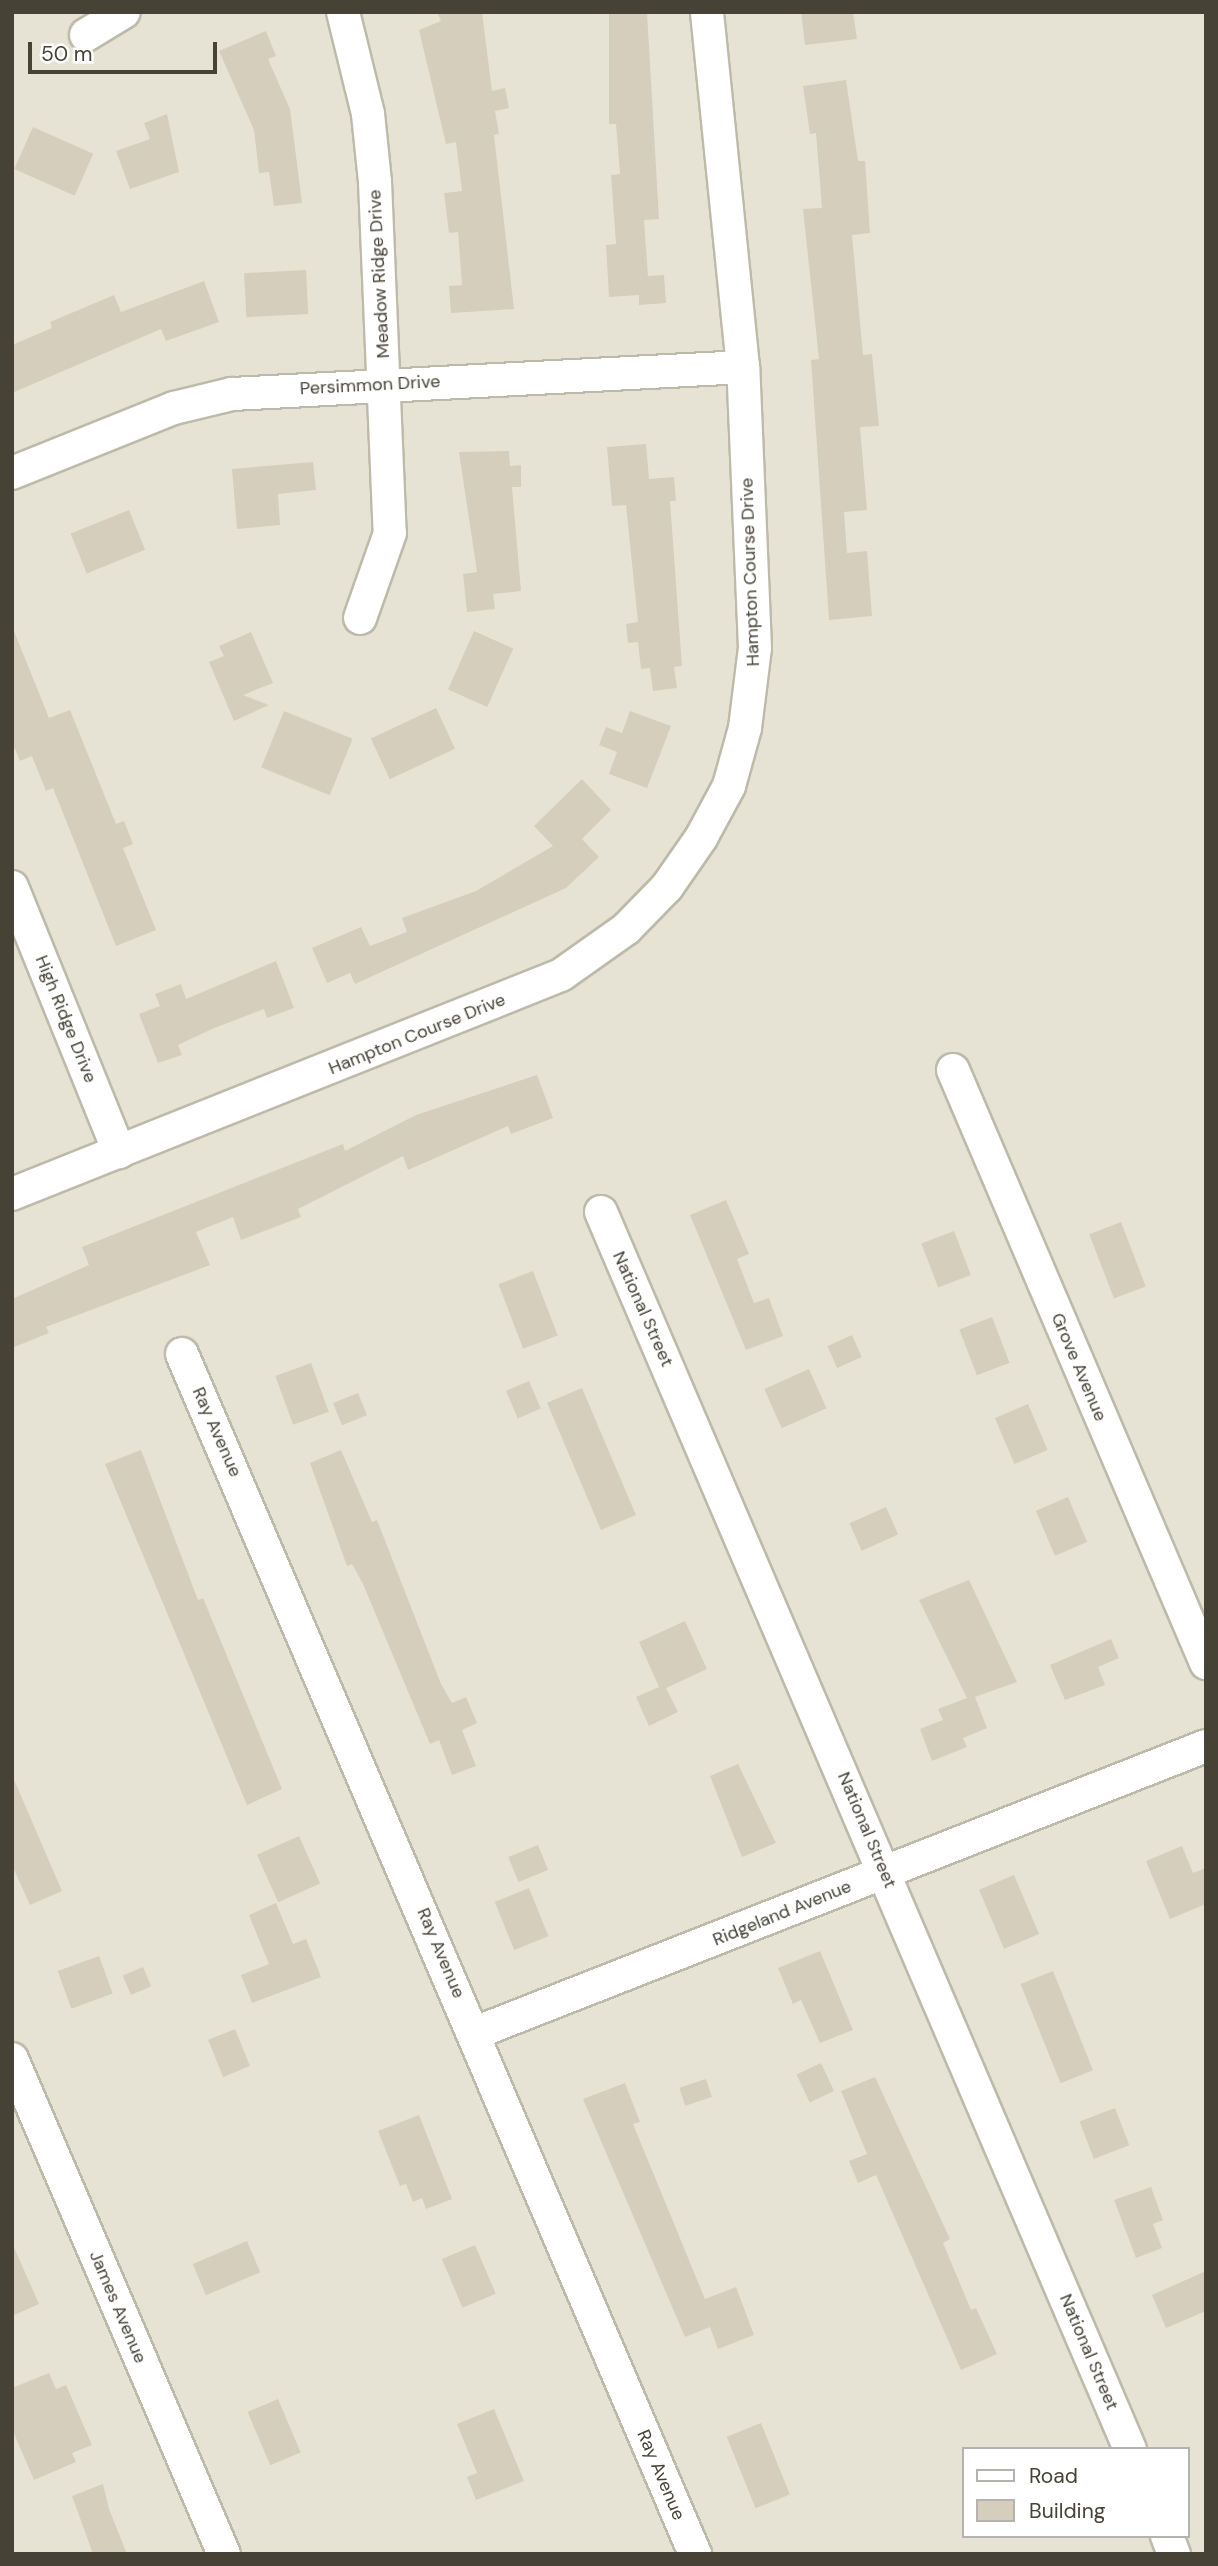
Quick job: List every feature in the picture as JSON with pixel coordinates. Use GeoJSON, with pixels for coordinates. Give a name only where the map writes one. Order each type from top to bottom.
{"type":"FeatureCollection","features":[{"type":"Feature","properties":{"kind":"street"},"geometry":{"type":"LineString","coordinates":[[86,35],[124,12]]}},
{"type":"Feature","properties":{"kind":"street","name":"Meadow Ridge Drive"},"geometry":{"type":"LineString","coordinates":[[343,12],[368,114],[390,533],[360,618]]}},
{"type":"Feature","properties":{"kind":"street","name":"Hampton Course Drive"},"geometry":{"type":"LineString","coordinates":[[12,1194],[561,975],[626,929],[667,887],[729,786],[753,683],[743,367],[707,12]]}},
{"type":"Feature","properties":{"kind":"street","name":"Persimmon Drive"},"geometry":{"type":"LineString","coordinates":[[12,473],[205,400],[263,390],[384,387],[743,367]]}},
{"type":"Feature","properties":{"kind":"street","name":"High Ridge Drive"},"geometry":{"type":"LineString","coordinates":[[12,887],[119,1152]]}},
{"type":"Feature","properties":{"kind":"street","name":"Grove Avenue"},"geometry":{"type":"LineString","coordinates":[[953,1070],[1206,1663]]}},
{"type":"Feature","properties":{"kind":"street","name":"National Street"},"geometry":{"type":"LineString","coordinates":[[601,1212],[1129,2447]]}},
{"type":"Feature","properties":{"kind":"street","name":"Ray Avenue"},"geometry":{"type":"LineString","coordinates":[[182,1354],[475,2033],[695,2554]]}},
{"type":"Feature","properties":{"kind":"street","name":"Ridgeland Avenue"},"geometry":{"type":"LineString","coordinates":[[475,2033],[1206,1746]]}},
{"type":"Feature","properties":{"kind":"street","name":"James Avenue"},"geometry":{"type":"LineString","coordinates":[[12,2059],[224,2554]]}},
{"type":"Feature","properties":{"kind":"shaded area"},"geometry":{"type":"Polygon","coordinates":[[[12,12],[1206,12],[1206,2554],[12,2554],[12,12]]]}},
{"type":"Feature","properties":{"kind":"building"},"geometry":{"type":"Polygon","coordinates":[[[437,12],[482,12],[492,91],[505,88],[509,108],[495,111],[499,134],[494,135],[514,309],[451,313],[449,286],[462,285],[458,232],[449,233],[444,193],[462,191],[456,142],[446,144],[419,30],[441,21],[437,12]]]}},
{"type":"Feature","properties":{"kind":"building"},"geometry":{"type":"Polygon","coordinates":[[[609,12],[647,12],[659,219],[644,220],[648,276],[664,275],[666,303],[639,305],[639,295],[609,297],[606,245],[616,244],[611,175],[620,174],[616,124],[609,124],[609,12]]]}},
{"type":"Feature","properties":{"kind":"building"},"geometry":{"type":"Polygon","coordinates":[[[801,12],[853,12],[857,39],[805,45],[801,12]]]}},
{"type":"Feature","properties":{"kind":"building"},"geometry":{"type":"Polygon","coordinates":[[[266,31],[276,56],[268,59],[290,109],[302,203],[274,206],[269,172],[259,173],[254,130],[219,51],[266,31]]]}},
{"type":"Feature","properties":{"kind":"building"},"geometry":{"type":"Polygon","coordinates":[[[846,80],[858,161],[865,161],[870,233],[852,235],[863,355],[872,354],[879,426],[860,427],[867,510],[844,512],[847,553],[867,551],[872,616],[829,620],[811,360],[819,359],[803,209],[822,208],[816,133],[810,134],[803,86],[846,80]]]}},
{"type":"Feature","properties":{"kind":"building"},"geometry":{"type":"Polygon","coordinates":[[[167,114],[179,172],[130,189],[116,151],[150,139],[144,123],[167,114]]]}},
{"type":"Feature","properties":{"kind":"building"},"geometry":{"type":"Polygon","coordinates":[[[33,127],[93,154],[75,196],[14,169],[33,127]]]}},
{"type":"Feature","properties":{"kind":"building"},"geometry":{"type":"Polygon","coordinates":[[[306,270],[308,314],[246,317],[244,273],[306,270]]]}},
{"type":"Feature","properties":{"kind":"building"},"geometry":{"type":"Polygon","coordinates":[[[204,281],[219,322],[166,341],[161,329],[12,393],[12,345],[52,328],[50,322],[114,295],[121,312],[204,281]]]}},
{"type":"Feature","properties":{"kind":"building"},"geometry":{"type":"Polygon","coordinates":[[[646,444],[649,479],[674,477],[676,501],[670,501],[682,666],[674,667],[677,688],[653,691],[650,668],[641,669],[638,642],[628,643],[626,624],[638,622],[626,505],[612,506],[607,447],[646,444]]]}},
{"type":"Feature","properties":{"kind":"building"},"geometry":{"type":"Polygon","coordinates":[[[509,451],[510,466],[521,465],[521,487],[512,487],[521,591],[493,594],[495,609],[467,612],[463,574],[477,572],[459,452],[509,451]]]}},
{"type":"Feature","properties":{"kind":"building"},"geometry":{"type":"Polygon","coordinates":[[[313,462],[316,490],[278,494],[280,525],[237,529],[232,469],[313,462]]]}},
{"type":"Feature","properties":{"kind":"building"},"geometry":{"type":"Polygon","coordinates":[[[129,510],[145,550],[87,573],[71,534],[129,510]]]}},
{"type":"Feature","properties":{"kind":"building"},"geometry":{"type":"Polygon","coordinates":[[[12,626],[49,718],[70,710],[116,824],[124,821],[133,844],[123,848],[156,930],[116,946],[53,788],[46,791],[32,756],[20,761],[12,742],[12,626]]]}},
{"type":"Feature","properties":{"kind":"building"},"geometry":{"type":"Polygon","coordinates":[[[474,631],[513,648],[487,707],[448,689],[474,631]]]}},
{"type":"Feature","properties":{"kind":"building"},"geometry":{"type":"Polygon","coordinates":[[[251,632],[273,683],[243,695],[269,705],[234,721],[209,662],[224,656],[219,646],[251,632]]]}},
{"type":"Feature","properties":{"kind":"building"},"geometry":{"type":"Polygon","coordinates":[[[436,708],[455,749],[390,779],[371,738],[436,708]]]}},
{"type":"Feature","properties":{"kind":"building"},"geometry":{"type":"Polygon","coordinates":[[[284,711],[353,739],[330,795],[261,768],[284,711]]]}},
{"type":"Feature","properties":{"kind":"building"},"geometry":{"type":"Polygon","coordinates":[[[630,711],[671,726],[647,788],[609,774],[617,752],[599,745],[606,727],[622,733],[630,711]]]}},
{"type":"Feature","properties":{"kind":"building"},"geometry":{"type":"Polygon","coordinates":[[[582,779],[611,810],[582,839],[599,857],[566,888],[355,984],[350,973],[327,983],[312,948],[361,927],[370,946],[407,932],[402,918],[476,891],[553,846],[534,826],[582,779]]]}},
{"type":"Feature","properties":{"kind":"building"},"geometry":{"type":"Polygon","coordinates":[[[276,961],[294,1008],[267,1018],[264,1009],[212,1029],[178,1045],[182,1055],[158,1063],[139,1014],[160,1006],[155,994],[181,984],[186,999],[276,961]]]}},
{"type":"Feature","properties":{"kind":"building"},"geometry":{"type":"Polygon","coordinates":[[[537,1075],[553,1118],[511,1134],[508,1126],[408,1170],[403,1156],[298,1209],[301,1217],[241,1240],[233,1217],[196,1232],[210,1265],[46,1327],[49,1333],[12,1348],[12,1299],[89,1265],[82,1247],[343,1144],[345,1151],[416,1115],[537,1075]]]}},
{"type":"Feature","properties":{"kind":"building"},"geometry":{"type":"Polygon","coordinates":[[[726,1200],[749,1254],[737,1259],[754,1303],[769,1298],[783,1336],[746,1350],[690,1215],[726,1200]]]}},
{"type":"Feature","properties":{"kind":"building"},"geometry":{"type":"Polygon","coordinates":[[[1121,1222],[1146,1286],[1114,1299],[1089,1234],[1121,1222]]]}},
{"type":"Feature","properties":{"kind":"building"},"geometry":{"type":"Polygon","coordinates":[[[954,1231],[971,1275],[938,1287],[921,1244],[954,1231]]]}},
{"type":"Feature","properties":{"kind":"building"},"geometry":{"type":"Polygon","coordinates":[[[533,1271],[558,1335],[523,1349],[498,1284],[533,1271]]]}},
{"type":"Feature","properties":{"kind":"building"},"geometry":{"type":"Polygon","coordinates":[[[992,1317],[1010,1363],[977,1375],[959,1330],[992,1317]]]}},
{"type":"Feature","properties":{"kind":"building"},"geometry":{"type":"Polygon","coordinates":[[[852,1335],[862,1357],[837,1368],[827,1346],[852,1335]]]}},
{"type":"Feature","properties":{"kind":"building"},"geometry":{"type":"Polygon","coordinates":[[[311,1363],[329,1412],[293,1425],[275,1376],[311,1363]]]}},
{"type":"Feature","properties":{"kind":"building"},"geometry":{"type":"Polygon","coordinates":[[[809,1369],[826,1408],[782,1428],[764,1389],[809,1369]]]}},
{"type":"Feature","properties":{"kind":"building"},"geometry":{"type":"Polygon","coordinates":[[[529,1381],[541,1409],[518,1418],[506,1391],[529,1381]]]}},
{"type":"Feature","properties":{"kind":"building"},"geometry":{"type":"Polygon","coordinates":[[[582,1388],[636,1515],[601,1530],[547,1403],[582,1388]]]}},
{"type":"Feature","properties":{"kind":"building"},"geometry":{"type":"Polygon","coordinates":[[[358,1393],[367,1415],[342,1425],[333,1403],[358,1393]]]}},
{"type":"Feature","properties":{"kind":"building"},"geometry":{"type":"Polygon","coordinates":[[[1028,1404],[1048,1450],[1014,1464],[995,1418],[1028,1404]]]}},
{"type":"Feature","properties":{"kind":"building"},"geometry":{"type":"Polygon","coordinates":[[[141,1450],[198,1600],[203,1598],[282,1789],[247,1805],[105,1464],[141,1450]]]}},
{"type":"Feature","properties":{"kind":"building"},"geometry":{"type":"Polygon","coordinates":[[[341,1450],[372,1522],[377,1520],[441,1684],[452,1703],[466,1697],[477,1723],[462,1730],[476,1766],[452,1775],[439,1740],[430,1744],[363,1584],[352,1564],[347,1566],[310,1463],[341,1450]]]}},
{"type":"Feature","properties":{"kind":"building"},"geometry":{"type":"Polygon","coordinates":[[[1068,1497],[1087,1542],[1055,1556],[1036,1511],[1068,1497]]]}},
{"type":"Feature","properties":{"kind":"building"},"geometry":{"type":"Polygon","coordinates":[[[886,1507],[898,1534],[862,1551],[849,1523],[886,1507]]]}},
{"type":"Feature","properties":{"kind":"building"},"geometry":{"type":"Polygon","coordinates":[[[969,1580],[1017,1682],[975,1697],[987,1728],[963,1738],[967,1747],[932,1761],[920,1729],[943,1720],[938,1709],[967,1698],[919,1600],[969,1580]]]}},
{"type":"Feature","properties":{"kind":"building"},"geometry":{"type":"Polygon","coordinates":[[[685,1621],[707,1669],[666,1688],[678,1712],[649,1726],[636,1697],[659,1687],[639,1642],[685,1621]]]}},
{"type":"Feature","properties":{"kind":"building"},"geometry":{"type":"Polygon","coordinates":[[[1111,1639],[1119,1658],[1098,1667],[1105,1685],[1065,1700],[1050,1665],[1111,1639]]]}},
{"type":"Feature","properties":{"kind":"building"},"geometry":{"type":"Polygon","coordinates":[[[738,1764],[776,1843],[742,1857],[710,1776],[738,1764]]]}},
{"type":"Feature","properties":{"kind":"building"},"geometry":{"type":"Polygon","coordinates":[[[12,1775],[62,1891],[30,1905],[12,1865],[12,1775]]]}},
{"type":"Feature","properties":{"kind":"building"},"geometry":{"type":"Polygon","coordinates":[[[299,1836],[320,1884],[278,1902],[257,1855],[299,1836]]]}},
{"type":"Feature","properties":{"kind":"building"},"geometry":{"type":"Polygon","coordinates":[[[538,1845],[548,1870],[518,1882],[508,1857],[538,1845]]]}},
{"type":"Feature","properties":{"kind":"building"},"geometry":{"type":"Polygon","coordinates":[[[1182,1846],[1193,1873],[1206,1868],[1206,1904],[1170,1919],[1146,1861],[1182,1846]]]}},
{"type":"Feature","properties":{"kind":"building"},"geometry":{"type":"Polygon","coordinates":[[[1014,1875],[1039,1934],[1004,1949],[979,1890],[1014,1875]]]}},
{"type":"Feature","properties":{"kind":"building"},"geometry":{"type":"Polygon","coordinates":[[[529,1888],[548,1936],[514,1950],[495,1902],[529,1888]]]}},
{"type":"Feature","properties":{"kind":"building"},"geometry":{"type":"Polygon","coordinates":[[[276,1903],[293,1944],[306,1939],[321,1977],[252,2003],[241,1975],[269,1964],[249,1915],[276,1903]]]}},
{"type":"Feature","properties":{"kind":"building"},"geometry":{"type":"Polygon","coordinates":[[[820,1951],[853,2030],[820,2043],[801,2000],[793,2004],[778,1968],[820,1951]]]}},
{"type":"Feature","properties":{"kind":"building"},"geometry":{"type":"Polygon","coordinates":[[[99,1956],[113,1994],[71,2009],[58,1971],[99,1956]]]}},
{"type":"Feature","properties":{"kind":"building"},"geometry":{"type":"Polygon","coordinates":[[[143,1967],[151,1986],[131,1995],[123,1976],[143,1967]]]}},
{"type":"Feature","properties":{"kind":"building"},"geometry":{"type":"Polygon","coordinates":[[[1053,1971],[1093,2070],[1061,2083],[1021,1984],[1053,1971]]]}},
{"type":"Feature","properties":{"kind":"building"},"geometry":{"type":"Polygon","coordinates":[[[235,2029],[250,2066],[223,2077],[208,2040],[235,2029]]]}},
{"type":"Feature","properties":{"kind":"building"},"geometry":{"type":"Polygon","coordinates":[[[821,2063],[834,2091],[810,2103],[797,2074],[821,2063]]]}},
{"type":"Feature","properties":{"kind":"building"},"geometry":{"type":"Polygon","coordinates":[[[875,2077],[950,2239],[943,2243],[971,2310],[976,2308],[997,2354],[961,2370],[876,2175],[858,2183],[849,2161],[867,2154],[841,2091],[875,2077]]]}},
{"type":"Feature","properties":{"kind":"building"},"geometry":{"type":"Polygon","coordinates":[[[706,2079],[712,2097],[685,2106],[679,2088],[706,2079]]]}},
{"type":"Feature","properties":{"kind":"building"},"geometry":{"type":"Polygon","coordinates":[[[625,2083],[640,2122],[633,2124],[705,2299],[736,2287],[754,2335],[718,2349],[710,2327],[685,2337],[583,2099],[625,2083]]]}},
{"type":"Feature","properties":{"kind":"building"},"geometry":{"type":"Polygon","coordinates":[[[1115,2108],[1129,2145],[1094,2159],[1080,2122],[1115,2108]]]}},
{"type":"Feature","properties":{"kind":"building"},"geometry":{"type":"Polygon","coordinates":[[[419,2115],[452,2199],[426,2209],[422,2198],[413,2202],[406,2184],[400,2186],[378,2131],[419,2115]]]}},
{"type":"Feature","properties":{"kind":"building"},"geometry":{"type":"Polygon","coordinates":[[[1151,2187],[1163,2220],[1153,2224],[1162,2248],[1136,2258],[1114,2200],[1151,2187]]]}},
{"type":"Feature","properties":{"kind":"building"},"geometry":{"type":"Polygon","coordinates":[[[247,2241],[260,2272],[206,2295],[193,2264],[247,2241]]]}},
{"type":"Feature","properties":{"kind":"building"},"geometry":{"type":"Polygon","coordinates":[[[12,2243],[39,2304],[12,2316],[12,2243]]]}},
{"type":"Feature","properties":{"kind":"building"},"geometry":{"type":"Polygon","coordinates":[[[475,2245],[496,2294],[463,2308],[442,2259],[475,2245]]]}},
{"type":"Feature","properties":{"kind":"building"},"geometry":{"type":"Polygon","coordinates":[[[1206,2271],[1206,2311],[1166,2328],[1152,2295],[1206,2271]]]}},
{"type":"Feature","properties":{"kind":"building"},"geometry":{"type":"Polygon","coordinates":[[[49,2373],[56,2389],[66,2385],[92,2445],[72,2453],[76,2462],[34,2480],[12,2429],[12,2388],[49,2373]]]}},
{"type":"Feature","properties":{"kind":"building"},"geometry":{"type":"Polygon","coordinates":[[[278,2399],[301,2452],[270,2465],[248,2412],[278,2399]]]}},
{"type":"Feature","properties":{"kind":"building"},"geometry":{"type":"Polygon","coordinates":[[[494,2409],[524,2481],[476,2500],[467,2477],[477,2473],[457,2424],[494,2409]]]}},
{"type":"Feature","properties":{"kind":"building"},"geometry":{"type":"Polygon","coordinates":[[[761,2423],[790,2494],[756,2508],[727,2437],[761,2423]]]}},
{"type":"Feature","properties":{"kind":"building"},"geometry":{"type":"Polygon","coordinates":[[[103,2484],[109,2509],[127,2554],[93,2554],[72,2496],[103,2484]]]}}]}
